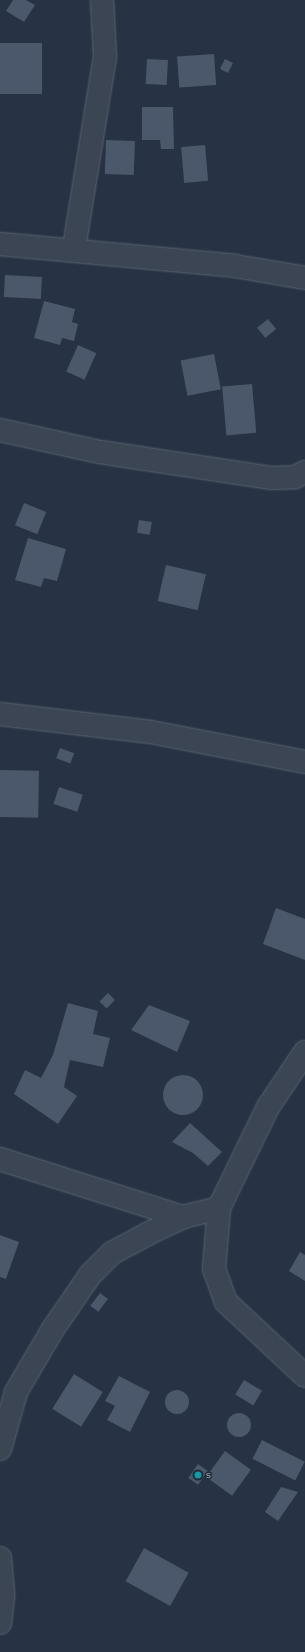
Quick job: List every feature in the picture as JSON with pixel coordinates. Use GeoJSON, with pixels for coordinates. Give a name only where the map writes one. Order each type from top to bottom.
{"type":"FeatureCollection","features":[{"type":"Feature","properties":{"kind":"street"},"geometry":{"type":"LineString","coordinates":[[74,248],[105,56],[102,0]]}},
{"type":"Feature","properties":{"kind":"street"},"geometry":{"type":"LineString","coordinates":[[0,244],[74,248],[235,266],[305,278]]}},
{"type":"Feature","properties":{"kind":"street"},"geometry":{"type":"LineString","coordinates":[[0,430],[100,452],[272,478],[295,477],[305,472]]}},
{"type":"Feature","properties":{"kind":"street"},"geometry":{"type":"LineString","coordinates":[[0,714],[151,732],[305,762]]}},
{"type":"Feature","properties":{"kind":"street"},"geometry":{"type":"LineString","coordinates":[[305,1052],[268,1107],[218,1208],[214,1268],[226,1302],[305,1376]]}},
{"type":"Feature","properties":{"kind":"street"},"geometry":{"type":"LineString","coordinates":[[0,1159],[183,1217]]}},
{"type":"Feature","properties":{"kind":"street"},"geometry":{"type":"LineString","coordinates":[[0,1449],[16,1392],[52,1329],[90,1275],[112,1253],[183,1217],[218,1208]]}},
{"type":"Feature","properties":{"kind":"street"},"geometry":{"type":"LineString","coordinates":[[0,1558],[4,1596],[0,1623]]}},
{"type":"Feature","properties":{"kind":"building"},"geometry":{"type":"Polygon","coordinates":[[[13,0],[26,0],[35,5],[24,22],[6,11],[13,0]]]}},
{"type":"Feature","properties":{"kind":"building"},"geometry":{"type":"Polygon","coordinates":[[[0,43],[42,43],[42,94],[0,94],[0,43]]]}},
{"type":"Feature","properties":{"kind":"building"},"geometry":{"type":"Polygon","coordinates":[[[214,54],[216,85],[179,88],[177,57],[214,54]]]}},
{"type":"Feature","properties":{"kind":"building"},"geometry":{"type":"Polygon","coordinates":[[[147,59],[168,60],[167,85],[146,84],[147,59]]]}},
{"type":"Feature","properties":{"kind":"building"},"geometry":{"type":"Polygon","coordinates":[[[225,59],[233,63],[228,73],[220,69],[225,59]]]}},
{"type":"Feature","properties":{"kind":"building"},"geometry":{"type":"Polygon","coordinates":[[[142,107],[173,107],[174,149],[161,149],[160,140],[142,140],[142,107]]]}},
{"type":"Feature","properties":{"kind":"building"},"geometry":{"type":"Polygon","coordinates":[[[106,140],[135,141],[134,175],[105,174],[106,140]]]}},
{"type":"Feature","properties":{"kind":"building"},"geometry":{"type":"Polygon","coordinates":[[[205,145],[208,181],[184,183],[181,147],[205,145]]]}},
{"type":"Feature","properties":{"kind":"building"},"geometry":{"type":"Polygon","coordinates":[[[5,275],[42,277],[41,299],[4,297],[5,275]]]}},
{"type":"Feature","properties":{"kind":"building"},"geometry":{"type":"Polygon","coordinates":[[[44,301],[75,309],[72,322],[78,324],[74,341],[62,338],[60,345],[34,338],[44,301]]]}},
{"type":"Feature","properties":{"kind":"building"},"geometry":{"type":"Polygon","coordinates":[[[268,319],[276,329],[265,338],[257,328],[268,319]]]}},
{"type":"Feature","properties":{"kind":"building"},"geometry":{"type":"Polygon","coordinates":[[[78,345],[96,353],[84,380],[66,371],[78,345]]]}},
{"type":"Feature","properties":{"kind":"building"},"geometry":{"type":"Polygon","coordinates":[[[214,354],[221,389],[187,396],[181,360],[214,354]]]}},
{"type":"Feature","properties":{"kind":"building"},"geometry":{"type":"Polygon","coordinates":[[[252,384],[256,433],[226,435],[222,387],[252,384]]]}},
{"type":"Feature","properties":{"kind":"building"},"geometry":{"type":"Polygon","coordinates":[[[24,503],[46,512],[37,534],[15,525],[24,503]]]}},
{"type":"Feature","properties":{"kind":"building"},"geometry":{"type":"Polygon","coordinates":[[[139,520],[152,522],[150,535],[137,533],[139,520]]]}},
{"type":"Feature","properties":{"kind":"building"},"geometry":{"type":"Polygon","coordinates":[[[28,538],[66,549],[57,581],[44,578],[41,587],[15,580],[28,538]]]}},
{"type":"Feature","properties":{"kind":"building"},"geometry":{"type":"Polygon","coordinates":[[[166,565],[206,574],[198,610],[158,601],[166,565]]]}},
{"type":"Feature","properties":{"kind":"building"},"geometry":{"type":"Polygon","coordinates":[[[60,748],[74,753],[70,763],[56,758],[60,748]]]}},
{"type":"Feature","properties":{"kind":"building"},"geometry":{"type":"Polygon","coordinates":[[[0,770],[39,771],[38,818],[0,817],[0,770]]]}},
{"type":"Feature","properties":{"kind":"building"},"geometry":{"type":"Polygon","coordinates":[[[59,787],[83,795],[77,812],[53,804],[59,787]]]}},
{"type":"Feature","properties":{"kind":"building"},"geometry":{"type":"Polygon","coordinates":[[[276,908],[305,919],[305,960],[263,944],[276,908]]]}},
{"type":"Feature","properties":{"kind":"building"},"geometry":{"type":"Polygon","coordinates":[[[108,993],[115,1000],[107,1009],[100,1001],[108,993]]]}},
{"type":"Feature","properties":{"kind":"building"},"geometry":{"type":"Polygon","coordinates":[[[68,1003],[98,1011],[93,1034],[110,1038],[103,1067],[70,1060],[64,1087],[77,1096],[58,1124],[14,1094],[25,1070],[41,1078],[53,1055],[68,1003]]]}},
{"type":"Feature","properties":{"kind":"building"},"geometry":{"type":"Polygon","coordinates":[[[149,1005],[190,1021],[177,1052],[131,1030],[149,1005]]]}},
{"type":"Feature","properties":{"kind":"building"},"geometry":{"type":"Polygon","coordinates":[[[183,1075],[191,1077],[197,1081],[201,1087],[203,1095],[201,1103],[197,1109],[191,1113],[183,1115],[175,1113],[169,1109],[165,1103],[163,1095],[165,1087],[169,1081],[175,1077],[183,1075]]]}},
{"type":"Feature","properties":{"kind":"building"},"geometry":{"type":"Polygon","coordinates":[[[190,1123],[222,1152],[208,1166],[193,1153],[172,1142],[190,1123]]]}},
{"type":"Feature","properties":{"kind":"building"},"geometry":{"type":"Polygon","coordinates":[[[0,1235],[19,1242],[6,1279],[0,1277],[0,1235]]]}},
{"type":"Feature","properties":{"kind":"building"},"geometry":{"type":"Polygon","coordinates":[[[300,1252],[305,1255],[305,1281],[289,1271],[300,1252]]]}},
{"type":"Feature","properties":{"kind":"building"},"geometry":{"type":"Polygon","coordinates":[[[100,1293],[108,1299],[98,1312],[90,1306],[100,1293]]]}},
{"type":"Feature","properties":{"kind":"building"},"geometry":{"type":"Polygon","coordinates":[[[74,1374],[103,1392],[81,1427],[52,1409],[74,1374]]]}},
{"type":"Feature","properties":{"kind":"building"},"geometry":{"type":"Polygon","coordinates":[[[119,1376],[150,1392],[130,1432],[107,1420],[115,1406],[105,1401],[119,1376]]]}},
{"type":"Feature","properties":{"kind":"building"},"geometry":{"type":"Polygon","coordinates":[[[244,1380],[262,1391],[253,1405],[235,1395],[244,1380]]]}},
{"type":"Feature","properties":{"kind":"building"},"geometry":{"type":"Polygon","coordinates":[[[172,1390],[182,1390],[189,1397],[189,1407],[182,1414],[172,1414],[165,1407],[165,1397],[172,1390]]]}},
{"type":"Feature","properties":{"kind":"building"},"geometry":{"type":"Polygon","coordinates":[[[239,1413],[247,1417],[251,1425],[247,1433],[239,1437],[231,1433],[227,1425],[231,1417],[239,1413]]]}},
{"type":"Feature","properties":{"kind":"building"},"geometry":{"type":"Polygon","coordinates":[[[262,1440],[305,1462],[295,1481],[252,1459],[262,1440]]]}},
{"type":"Feature","properties":{"kind":"building"},"geometry":{"type":"Polygon","coordinates":[[[225,1451],[251,1470],[232,1496],[206,1477],[225,1451]]]}},
{"type":"Feature","properties":{"kind":"building","name":"s"},"geometry":{"type":"Polygon","coordinates":[[[198,1464],[208,1471],[198,1485],[188,1478],[198,1464]]]}},
{"type":"Feature","properties":{"kind":"building"},"geometry":{"type":"Polygon","coordinates":[[[281,1487],[298,1492],[278,1521],[265,1512],[281,1487]]]}},
{"type":"Feature","properties":{"kind":"building"},"geometry":{"type":"Polygon","coordinates":[[[144,1548],[189,1573],[170,1606],[126,1581],[144,1548]]]}},
{"type":"Feature","properties":{"kind":"place","name":"s"},"geometry":{"type":"Point","coordinates":[198,1475]}}]}
